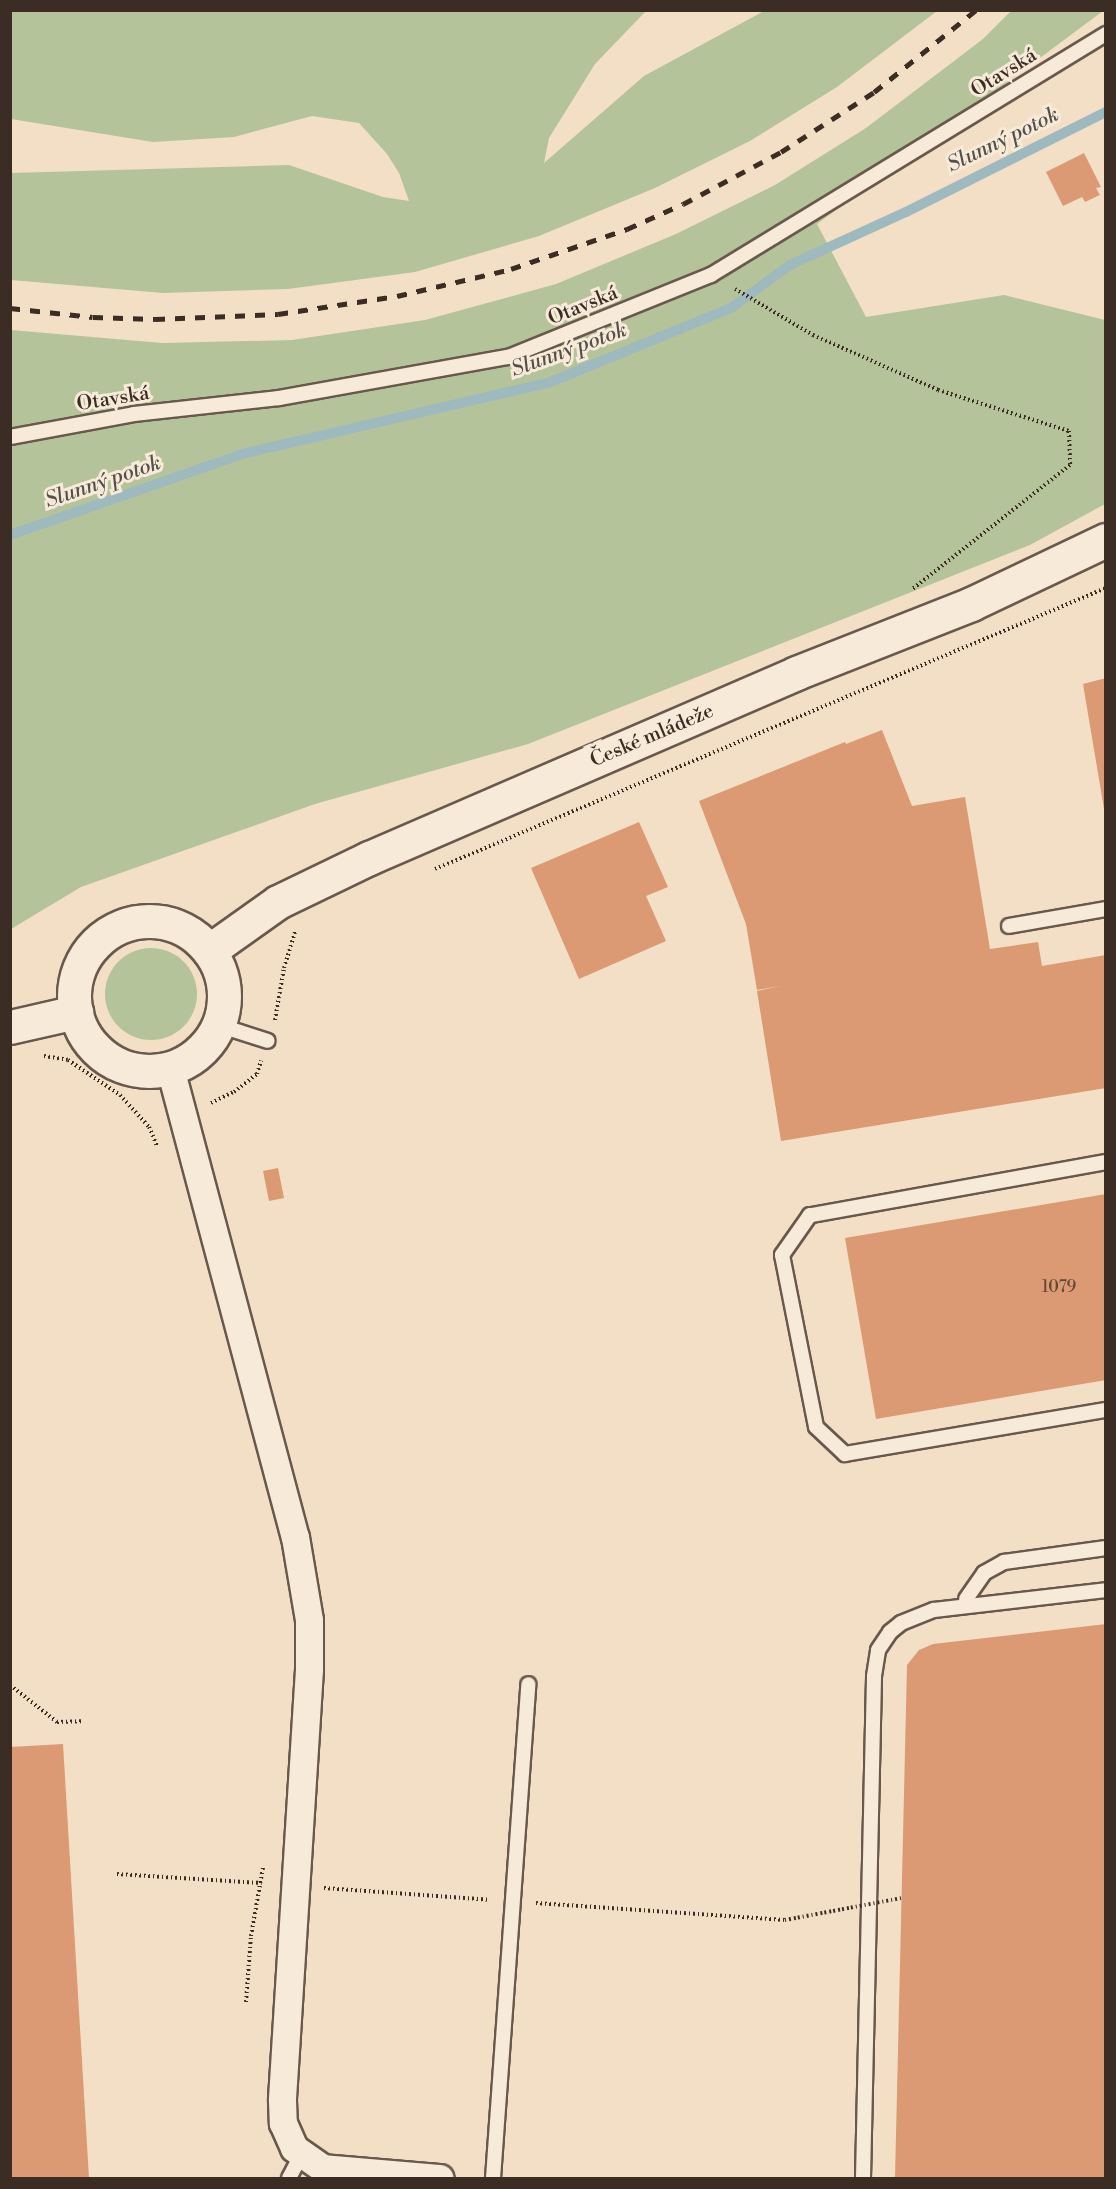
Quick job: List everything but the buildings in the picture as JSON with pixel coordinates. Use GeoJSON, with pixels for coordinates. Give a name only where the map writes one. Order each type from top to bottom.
{"type":"FeatureCollection","features":[{"type":"Feature","properties":{"kind":"street","name":"České mládeže"},"geometry":{"type":"LineString","coordinates":[[210,951],[278,902],[369,858],[796,673],[971,604],[1106,540]]}},
{"type":"Feature","properties":{"kind":"street"},"geometry":{"type":"LineString","coordinates":[[151,921],[168,923],[198,938],[210,951],[219,970],[224,991],[224,1005],[218,1025],[209,1041],[196,1054],[170,1068],[140,1070],[111,1060],[88,1039],[76,1012],[75,986],[82,962],[103,936],[118,927],[151,921]]}},
{"type":"Feature","properties":{"kind":"street"},"geometry":{"type":"LineString","coordinates":[[10,1027],[76,1012]]}},
{"type":"Feature","properties":{"kind":"street"},"geometry":{"type":"LineString","coordinates":[[170,1068],[303,1572],[309,1620],[309,1669],[282,2100],[283,2123],[289,2138],[295,2167],[440,2178]]}},
{"type":"Feature","properties":{"kind":"lane","name":"Otavská"},"geometry":{"type":"LineString","coordinates":[[10,437],[134,414],[279,398],[508,357],[711,275],[1106,33]]}},
{"type":"Feature","properties":{"kind":"lane"},"geometry":{"type":"LineString","coordinates":[[1009,926],[1106,909]]}},
{"type":"Feature","properties":{"kind":"lane"},"geometry":{"type":"LineString","coordinates":[[218,1025],[268,1041]]}},
{"type":"Feature","properties":{"kind":"lane"},"geometry":{"type":"LineString","coordinates":[[1106,1162],[810,1215],[782,1255],[816,1427],[845,1454],[1106,1410]]}},
{"type":"Feature","properties":{"kind":"lane"},"geometry":{"type":"LineString","coordinates":[[966,1599],[984,1573],[1004,1562],[1106,1548]]}},
{"type":"Feature","properties":{"kind":"lane"},"geometry":{"type":"LineString","coordinates":[[863,2178],[874,1676],[878,1650],[890,1632],[901,1623],[934,1610],[1106,1590]]}},
{"type":"Feature","properties":{"kind":"lane"},"geometry":{"type":"LineString","coordinates":[[493,2178],[528,1684]]}},
{"type":"Feature","properties":{"kind":"path"},"geometry":{"type":"LineString","coordinates":[[711,275],[813,335],[938,390],[1070,431],[1070,465],[910,591]]}},
{"type":"Feature","properties":{"kind":"path"},"geometry":{"type":"LineString","coordinates":[[427,872],[1106,588]]}},
{"type":"Feature","properties":{"kind":"path"},"geometry":{"type":"LineString","coordinates":[[149,1127],[184,1117],[234,1092],[257,1074],[279,1010],[285,968],[296,927]]}},
{"type":"Feature","properties":{"kind":"path"},"geometry":{"type":"LineString","coordinates":[[40,1055],[68,1060],[120,1095],[149,1127],[157,1148]]}},
{"type":"Feature","properties":{"kind":"path"},"geometry":{"type":"LineString","coordinates":[[10,1685],[57,1722],[81,1721]]}},
{"type":"Feature","properties":{"kind":"path"},"geometry":{"type":"LineString","coordinates":[[246,2002],[251,1936],[262,1883],[264,1860]]}},
{"type":"Feature","properties":{"kind":"path"},"geometry":{"type":"LineString","coordinates":[[117,1874],[785,1920],[901,1898]]}},
{"type":"Feature","properties":{"kind":"green space"},"geometry":{"type":"Polygon","coordinates":[[[11,10],[646,11],[595,64],[549,138],[544,163],[644,76],[764,11],[937,11],[837,87],[750,141],[655,188],[539,236],[415,272],[288,289],[163,293],[11,280],[11,173],[289,165],[383,197],[409,201],[399,173],[387,154],[359,123],[312,116],[234,137],[153,142],[11,119],[11,10]]]}},
{"type":"Feature","properties":{"kind":"green space"},"geometry":{"type":"Polygon","coordinates":[[[1011,11],[1103,11],[817,224],[866,317],[1004,295],[1105,320],[1105,504],[1030,545],[528,744],[315,804],[81,887],[11,929],[11,330],[162,343],[292,340],[425,320],[556,284],[676,234],[775,185],[866,128],[983,39],[1011,11]]]}},
{"type":"Feature","properties":{"kind":"green space"},"geometry":{"type":"Polygon","coordinates":[[[151,948],[169,952],[183,962],[193,976],[197,994],[193,1012],[183,1026],[169,1036],[151,1040],[133,1036],[119,1026],[109,1012],[105,994],[109,976],[119,962],[133,952],[151,948]]]}},
{"type":"Feature","properties":{"kind":"waterway","name":"Slunný potok"},"geometry":{"type":"LineString","coordinates":[[10,535],[242,454],[548,383],[731,308],[790,265],[906,212],[1106,112]]}},
{"type":"Feature","properties":{"kind":"railway"},"geometry":{"type":"LineString","coordinates":[[10,308],[93,317],[155,319],[278,314],[397,296],[511,269],[627,229],[683,204],[781,152],[874,92],[976,10]]}}]}
